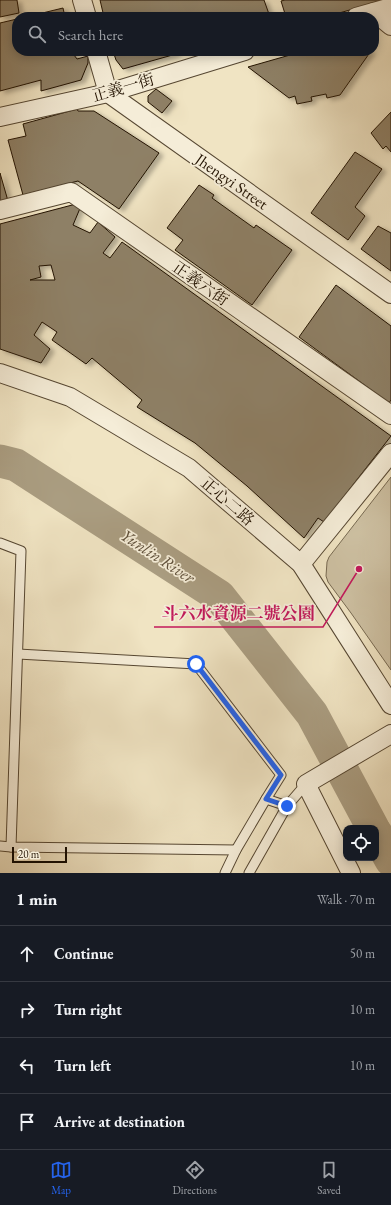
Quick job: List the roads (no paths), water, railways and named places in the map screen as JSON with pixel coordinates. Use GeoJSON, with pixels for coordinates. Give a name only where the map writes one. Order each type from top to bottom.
{"type":"FeatureCollection","features":[{"type":"Feature","properties":{"kind":"street"},"geometry":{"type":"LineString","coordinates":[[82,0],[86,12]]}},
{"type":"Feature","properties":{"kind":"street"},"geometry":{"type":"LineString","coordinates":[[374,12],[391,7]]}},
{"type":"Feature","properties":{"kind":"street"},"geometry":{"type":"LineString","coordinates":[[379,16],[391,26]]}},
{"type":"Feature","properties":{"kind":"street"},"geometry":{"type":"LineString","coordinates":[[97,56],[108,93]]}},
{"type":"Feature","properties":{"kind":"street","name":"正義一街"},"geometry":{"type":"LineString","coordinates":[[0,117],[108,93],[229,56]]}},
{"type":"Feature","properties":{"kind":"street","name":"Jhengyi Street"},"geometry":{"type":"LineString","coordinates":[[108,93],[391,294]]}},
{"type":"Feature","properties":{"kind":"street","name":"正義六街"},"geometry":{"type":"LineString","coordinates":[[0,210],[71,192],[391,416]]}},
{"type":"Feature","properties":{"kind":"street","name":"正心二路"},"geometry":{"type":"LineString","coordinates":[[0,373],[70,397],[189,468],[301,564],[391,705]]}},
{"type":"Feature","properties":{"kind":"street"},"geometry":{"type":"LineString","coordinates":[[301,564],[391,453]]}},
{"type":"Feature","properties":{"kind":"street"},"geometry":{"type":"LineString","coordinates":[[351,873],[311,781],[391,734]]}},
{"type":"Feature","properties":{"kind":"lane"},"geometry":{"type":"LineString","coordinates":[[0,543],[21,551],[11,847]]}},
{"type":"Feature","properties":{"kind":"lane"},"geometry":{"type":"LineString","coordinates":[[18,654],[196,664],[281,775],[236,850],[225,873]]}},
{"type":"Feature","properties":{"kind":"lane"},"geometry":{"type":"LineString","coordinates":[[249,873],[287,806],[311,781]]}},
{"type":"Feature","properties":{"kind":"lane"},"geometry":{"type":"LineString","coordinates":[[266,799],[287,806]]}},
{"type":"Feature","properties":{"kind":"lane"},"geometry":{"type":"LineString","coordinates":[[0,846],[236,850]]}},
{"type":"Feature","properties":{"kind":"waterway","name":"Yunlin River"},"geometry":{"type":"LineString","coordinates":[[0,461],[16,465],[219,596],[312,714],[371,825]]}},
{"type":"Feature","properties":{"kind":"waterway","name":"Yunlin River"},"geometry":{"type":"LineString","coordinates":[[379,838],[391,860]]}},
{"type":"Feature","properties":{"kind":"place","name":"斗六水資源二號公園"},"geometry":{"type":"Point","coordinates":[359,569]}}]}
